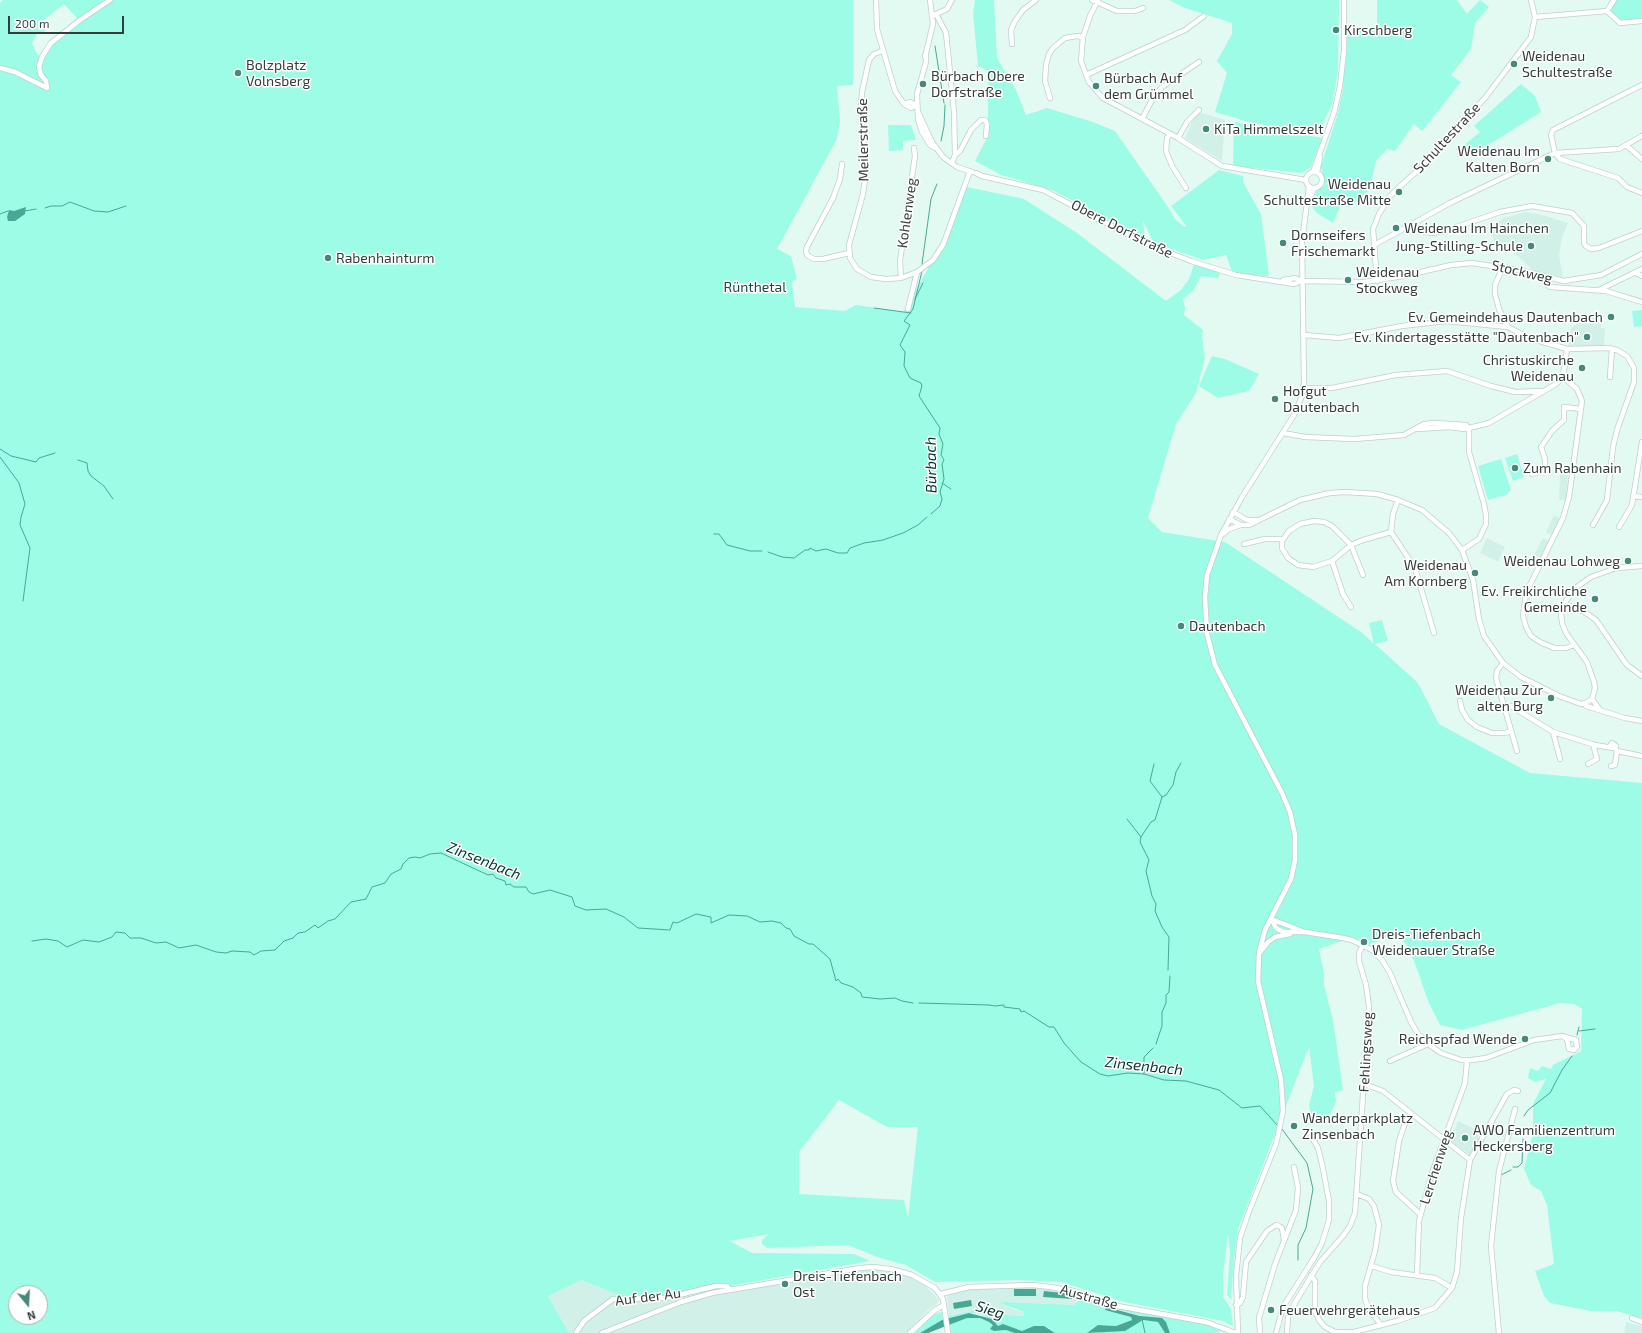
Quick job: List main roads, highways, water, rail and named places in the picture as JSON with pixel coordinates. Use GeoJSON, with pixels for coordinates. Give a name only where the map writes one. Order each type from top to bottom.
{"type":"FeatureCollection","features":[{"type":"Feature","properties":{"kind":"waterway","name":"Bürbach"},"geometry":{"type":"LineString","coordinates":[[935,46],[944,103]]}},
{"type":"Feature","properties":{"kind":"waterway","name":"Bürbach"},"geometry":{"type":"LineString","coordinates":[[941,141],[944,126],[945,105]]}},
{"type":"Feature","properties":{"kind":"waterway","name":"Bürbach"},"geometry":{"type":"LineString","coordinates":[[922,264],[931,199],[937,184]]}},
{"type":"Feature","properties":{"kind":"waterway"},"geometry":{"type":"LineString","coordinates":[[45,208],[51,206],[62,206],[70,202],[94,211],[108,212],[126,206]]}},
{"type":"Feature","properties":{"kind":"waterway"},"geometry":{"type":"LineString","coordinates":[[25,211],[36,209]]}},
{"type":"Feature","properties":{"kind":"waterway"},"geometry":{"type":"LineString","coordinates":[[0,214],[8,211]]}},
{"type":"Feature","properties":{"kind":"waterway","name":"Bürbach"},"geometry":{"type":"LineString","coordinates":[[922,271],[913,309],[904,321],[910,325],[900,345],[905,352],[904,366],[910,378],[921,383],[922,386],[919,396],[940,428],[939,434],[943,444],[941,455],[944,460],[942,464],[944,479],[940,492],[942,499],[940,506],[931,514]]}},
{"type":"Feature","properties":{"kind":"waterway","name":"Bürbach"},"geometry":{"type":"LineString","coordinates":[[915,299],[923,283]]}},
{"type":"Feature","properties":{"kind":"waterway"},"geometry":{"type":"LineString","coordinates":[[874,308],[911,313]]}},
{"type":"Feature","properties":{"kind":"waterway"},"geometry":{"type":"LineString","coordinates":[[0,449],[11,456],[36,462],[39,458],[55,453]]}},
{"type":"Feature","properties":{"kind":"waterway"},"geometry":{"type":"LineString","coordinates":[[0,457],[19,483],[25,504],[20,525],[30,548],[23,601]]}},
{"type":"Feature","properties":{"kind":"waterway"},"geometry":{"type":"LineString","coordinates":[[78,460],[87,463],[88,471],[91,476],[104,486],[113,499]]}},
{"type":"Feature","properties":{"kind":"waterway"},"geometry":{"type":"LineString","coordinates":[[942,483],[951,489]]}},
{"type":"Feature","properties":{"kind":"waterway","name":"Bürbach"},"geometry":{"type":"LineString","coordinates":[[768,552],[782,557],[794,558],[810,548],[816,551],[826,549],[838,553],[847,553],[850,548],[864,543],[883,540],[903,533],[918,525],[927,517]]}},
{"type":"Feature","properties":{"kind":"waterway","name":"Bürbach"},"geometry":{"type":"LineString","coordinates":[[714,534],[719,534],[727,545],[750,551],[762,551]]}},
{"type":"Feature","properties":{"kind":"waterway"},"geometry":{"type":"LineString","coordinates":[[1141,837],[1151,822],[1155,820],[1162,797],[1166,795],[1173,785],[1176,772],[1181,763]]}},
{"type":"Feature","properties":{"kind":"waterway"},"geometry":{"type":"LineString","coordinates":[[1154,764],[1150,781],[1162,797]]}},
{"type":"Feature","properties":{"kind":"waterway"},"geometry":{"type":"LineString","coordinates":[[1127,819],[1141,837],[1140,842],[1149,860],[1146,871],[1152,896],[1156,904],[1155,911],[1162,927],[1169,937],[1168,970]]}},
{"type":"Feature","properties":{"kind":"waterway","name":"Zinsenbach"},"geometry":{"type":"LineString","coordinates":[[32,941],[46,939],[58,941],[67,947],[83,940],[99,942],[112,937],[116,932],[125,933],[130,938],[141,938],[156,943],[166,942],[179,948],[196,945],[216,952],[250,952],[254,955],[261,951],[275,950],[284,941],[293,938],[298,933],[305,932],[315,925],[318,928],[328,921],[335,919],[351,902],[366,899],[372,887],[385,883],[391,874],[401,869],[403,864],[409,858],[420,858],[430,854],[441,853],[488,875],[493,874],[496,878],[505,881],[506,885],[510,884],[514,887],[526,887],[529,892],[533,894],[550,890],[572,897],[575,906],[586,910],[606,909],[624,917],[638,928],[670,930],[673,922],[677,923],[696,914],[711,917],[711,923],[729,915],[747,916],[760,922],[772,921],[781,923],[786,928],[790,929],[794,936],[809,944],[813,944],[830,959],[836,981],[838,979],[841,983],[853,987],[861,993],[862,997],[880,999],[895,998],[913,1003]]}},
{"type":"Feature","properties":{"kind":"waterway"},"geometry":{"type":"LineString","coordinates":[[1156,1044],[1162,1026],[1162,1012],[1166,1003],[1166,995],[1169,992],[1170,976]]}},
{"type":"Feature","properties":{"kind":"waterway","name":"Zinsenbach"},"geometry":{"type":"LineString","coordinates":[[919,1003],[995,1006],[1004,1005],[1004,1007],[1020,1009],[1021,1012],[1024,1011],[1049,1027],[1054,1027],[1064,1043],[1081,1062],[1100,1074],[1108,1076],[1128,1073],[1144,1074],[1164,1080],[1186,1081],[1219,1090],[1242,1108],[1260,1106],[1278,1126]]}},
{"type":"Feature","properties":{"kind":"waterway"},"geometry":{"type":"LineString","coordinates":[[1577,1035],[1579,1027]]}},
{"type":"Feature","properties":{"kind":"waterway"},"geometry":{"type":"LineString","coordinates":[[1579,1031],[1595,1029]]}},
{"type":"Feature","properties":{"kind":"waterway"},"geometry":{"type":"LineString","coordinates":[[1144,1074],[1144,1057],[1153,1048]]}},
{"type":"Feature","properties":{"kind":"waterway"},"geometry":{"type":"LineString","coordinates":[[1524,1116],[1528,1110],[1550,1093],[1562,1070],[1572,1056]]}},
{"type":"Feature","properties":{"kind":"waterway","name":"Zinsenbach"},"geometry":{"type":"LineString","coordinates":[[1282,1129],[1307,1163],[1313,1189],[1306,1228],[1298,1245],[1298,1260]]}},
{"type":"Feature","properties":{"kind":"waterway"},"geometry":{"type":"LineString","coordinates":[[1513,1167],[1518,1167],[1522,1163],[1523,1139]]}},
{"type":"Feature","properties":{"kind":"waterway"},"geometry":{"type":"LineString","coordinates":[[1501,1175],[1511,1170]]}},
{"type":"Feature","properties":{"kind":"waterway"},"geometry":{"type":"LineString","coordinates":[[1142,1319],[1145,1333]]}},
{"type":"Feature","properties":{"kind":"place","name":"Kirschberg"},"geometry":{"type":"Point","coordinates":[1336,30]}},
{"type":"Feature","properties":{"kind":"place","name":"Weidenau Schultestraße"},"geometry":{"type":"Point","coordinates":[1514,64]}},
{"type":"Feature","properties":{"kind":"place","name":"Bolzplatz Volnsberg"},"geometry":{"type":"Point","coordinates":[238,73]}},
{"type":"Feature","properties":{"kind":"place","name":"Bürbach Obere Dorfstraße"},"geometry":{"type":"Point","coordinates":[923,84]}},
{"type":"Feature","properties":{"kind":"place","name":"Bürbach Auf dem Grümmel"},"geometry":{"type":"Point","coordinates":[1096,86]}},
{"type":"Feature","properties":{"kind":"place","name":"KiTa Himmelszelt"},"geometry":{"type":"Point","coordinates":[1206,129]}},
{"type":"Feature","properties":{"kind":"place","name":"Weidenau Im Kalten Born"},"geometry":{"type":"Point","coordinates":[1548,159]}},
{"type":"Feature","properties":{"kind":"place","name":"Weidenau Schultestraße Mitte"},"geometry":{"type":"Point","coordinates":[1399,192]}},
{"type":"Feature","properties":{"kind":"place","name":"Weidenau Im Hainchen"},"geometry":{"type":"Point","coordinates":[1396,228]}},
{"type":"Feature","properties":{"kind":"place","name":"Dornseifers Frischemarkt"},"geometry":{"type":"Point","coordinates":[1283,243]}},
{"type":"Feature","properties":{"kind":"place","name":"Jung-Stilling-Schule"},"geometry":{"type":"Point","coordinates":[1531,246]}},
{"type":"Feature","properties":{"kind":"place","name":"Rabenhainturm"},"geometry":{"type":"Point","coordinates":[328,258]}},
{"type":"Feature","properties":{"kind":"place","name":"Weidenau Stockweg"},"geometry":{"type":"Point","coordinates":[1348,280]}},
{"type":"Feature","properties":{"kind":"place","name":"Ev. Gemeindehaus Dautenbach"},"geometry":{"type":"Point","coordinates":[1611,317]}},
{"type":"Feature","properties":{"kind":"place","name":"Ev. Kindertagesstätte \"Dautenbach\""},"geometry":{"type":"Point","coordinates":[1587,337]}},
{"type":"Feature","properties":{"kind":"place","name":"Christuskirche Weidenau"},"geometry":{"type":"Point","coordinates":[1582,368]}},
{"type":"Feature","properties":{"kind":"place","name":"Hofgut Dautenbach"},"geometry":{"type":"Point","coordinates":[1275,399]}},
{"type":"Feature","properties":{"kind":"place","name":"Zum Rabenhain"},"geometry":{"type":"Point","coordinates":[1515,468]}},
{"type":"Feature","properties":{"kind":"place","name":"Weidenau Lohweg"},"geometry":{"type":"Point","coordinates":[1628,561]}},
{"type":"Feature","properties":{"kind":"place","name":"Weidenau Am Kornberg"},"geometry":{"type":"Point","coordinates":[1475,573]}},
{"type":"Feature","properties":{"kind":"place","name":"Ev. Freikirchliche Gemeinde"},"geometry":{"type":"Point","coordinates":[1595,599]}},
{"type":"Feature","properties":{"kind":"place","name":"Dautenbach"},"geometry":{"type":"Point","coordinates":[1181,626]}},
{"type":"Feature","properties":{"kind":"place","name":"Weidenau Zur alten Burg"},"geometry":{"type":"Point","coordinates":[1551,698]}},
{"type":"Feature","properties":{"kind":"place","name":"Dreis-Tiefenbach Weidenauer Straße"},"geometry":{"type":"Point","coordinates":[1364,942]}},
{"type":"Feature","properties":{"kind":"place","name":"Reichspfad Wende"},"geometry":{"type":"Point","coordinates":[1525,1039]}},
{"type":"Feature","properties":{"kind":"place","name":"Wanderparkplatz Zinsenbach"},"geometry":{"type":"Point","coordinates":[1294,1126]}},
{"type":"Feature","properties":{"kind":"place","name":"AWO Familienzentrum Heckersberg"},"geometry":{"type":"Point","coordinates":[1465,1138]}},
{"type":"Feature","properties":{"kind":"place","name":"Dreis-Tiefenbach Ost"},"geometry":{"type":"Point","coordinates":[785,1284]}},
{"type":"Feature","properties":{"kind":"place","name":"Feuerwehrgerätehaus"},"geometry":{"type":"Point","coordinates":[1271,1310]}},
{"type":"Feature","properties":{"kind":"park label","name":"Rünthetal"},"geometry":{"type":"Point","coordinates":[755,287]}},
{"type":"Feature","properties":{"kind":"water label","name":"Sieg"},"geometry":{"type":"Point","coordinates":[990,1310]}}]}
